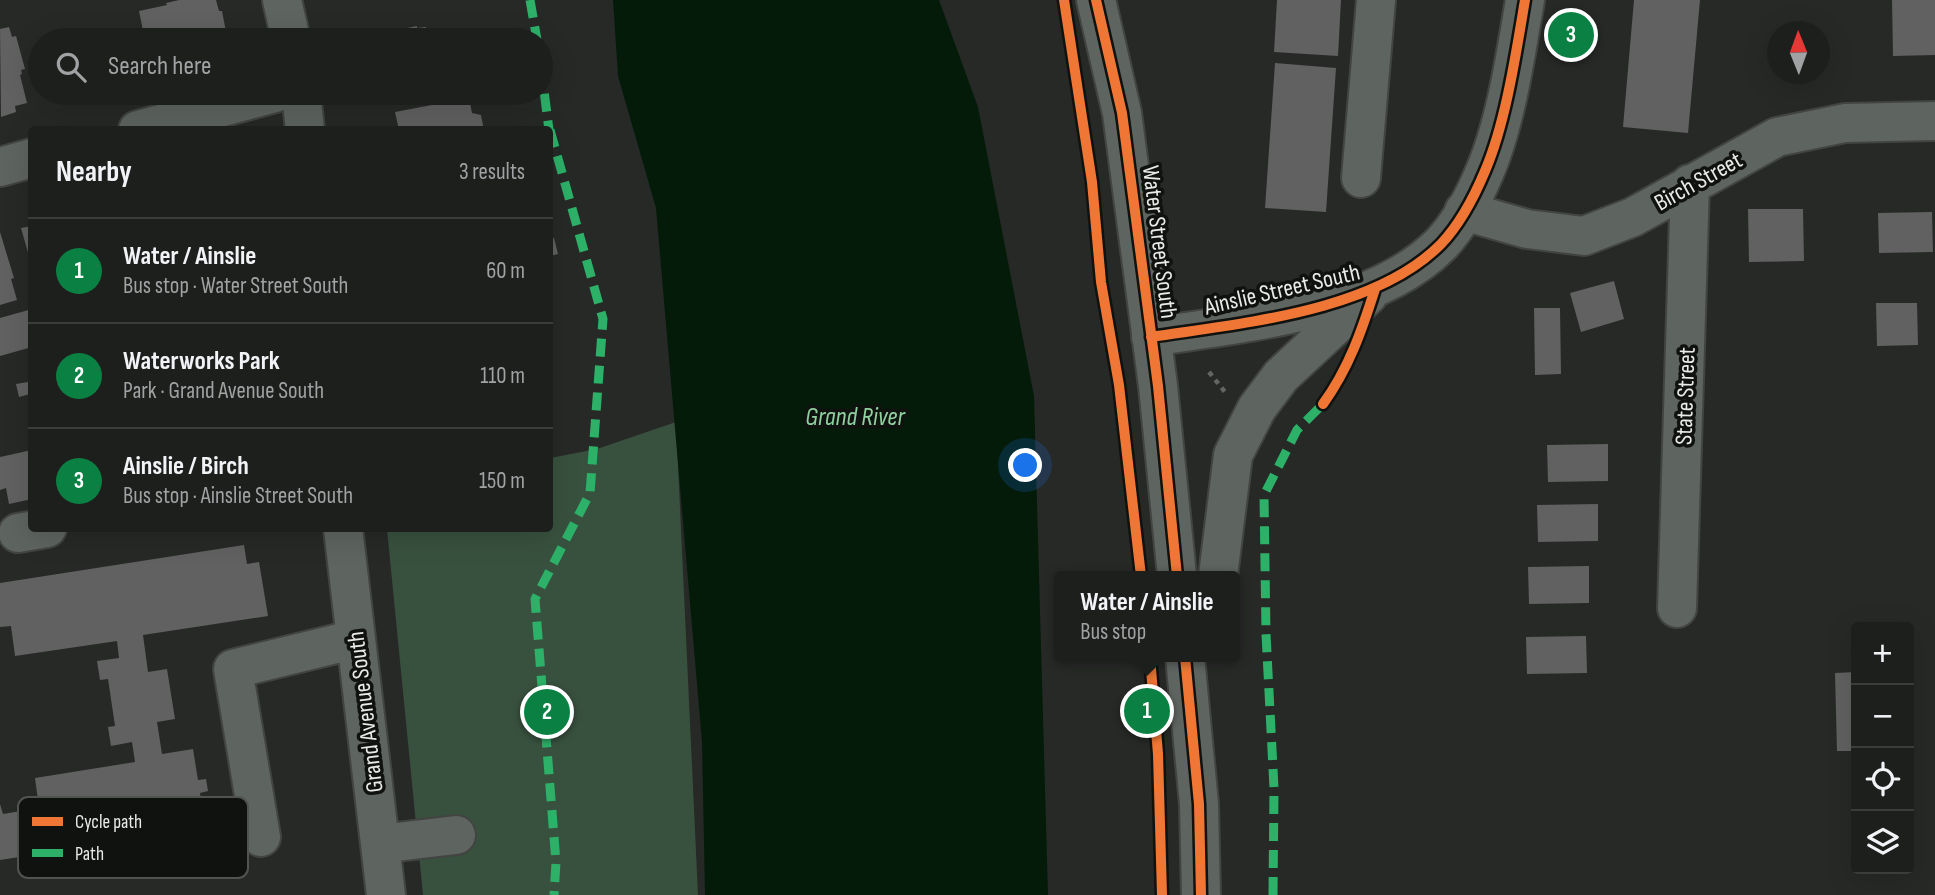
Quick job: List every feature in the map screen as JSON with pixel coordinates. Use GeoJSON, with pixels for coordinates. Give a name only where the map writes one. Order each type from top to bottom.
{"type":"FeatureCollection","features":[{"type":"Feature","properties":{"kind":"main road"},"geometry":{"type":"LineString","coordinates":[[282,0],[288,28]]}},
{"type":"Feature","properties":{"kind":"main road","name":"Water Street South"},"geometry":{"type":"LineString","coordinates":[[1096,0],[1122,113],[1158,386],[1176,571]]}},
{"type":"Feature","properties":{"kind":"main road"},"geometry":{"type":"LineString","coordinates":[[1361,178],[1376,0]]}},
{"type":"Feature","properties":{"kind":"main road","name":"Ainslie Street South"},"geometry":{"type":"LineString","coordinates":[[1151,337],[1255,321],[1375,289],[1413,267],[1442,243],[1464,211],[1485,171],[1500,125],[1525,0]]}},
{"type":"Feature","properties":{"kind":"main road"},"geometry":{"type":"LineString","coordinates":[[153,126],[231,105]]}},
{"type":"Feature","properties":{"kind":"main road"},"geometry":{"type":"LineString","coordinates":[[302,105],[305,126]]}},
{"type":"Feature","properties":{"kind":"main road","name":"Birch Street"},"geometry":{"type":"LineString","coordinates":[[1464,211],[1527,229],[1584,236],[1633,217],[1777,137],[1845,123],[1935,121]]}},
{"type":"Feature","properties":{"kind":"main road"},"geometry":{"type":"LineString","coordinates":[[0,167],[28,159]]}},
{"type":"Feature","properties":{"kind":"main road","name":"State Street"},"geometry":{"type":"LineString","coordinates":[[1677,608],[1690,184]]}},
{"type":"Feature","properties":{"kind":"main road"},"geometry":{"type":"LineString","coordinates":[[1219,571],[1233,455],[1257,408],[1281,376],[1375,289]]}},
{"type":"Feature","properties":{"kind":"main road","name":"Grand Avenue South"},"geometry":{"type":"LineString","coordinates":[[343,532],[386,895]]}},
{"type":"Feature","properties":{"kind":"main road"},"geometry":{"type":"LineString","coordinates":[[261,837],[233,669],[356,639]]}},
{"type":"Feature","properties":{"kind":"main road"},"geometry":{"type":"LineString","coordinates":[[1185,662],[1199,804],[1201,895]]}},
{"type":"Feature","properties":{"kind":"main road"},"geometry":{"type":"LineString","coordinates":[[1199,804],[1212,662]]}},
{"type":"Feature","properties":{"kind":"main road"},"geometry":{"type":"LineString","coordinates":[[380,844],[456,835]]}},
{"type":"Feature","properties":{"kind":"path"},"geometry":{"type":"LineString","coordinates":[[1209,372],[1231,397]]}},
{"type":"Feature","properties":{"kind":"shaded area"},"geometry":{"type":"Polygon","coordinates":[[[676,422],[698,895],[423,895],[387,532],[553,532],[553,457],[597,449],[676,422]]]}},
{"type":"Feature","properties":{"kind":"water","name":"Grand River"},"geometry":{"type":"Polygon","coordinates":[[[613,0],[939,0],[978,107],[1034,396],[1048,895],[705,895],[702,742],[656,208],[618,76],[613,0]]]}},
{"type":"Feature","properties":{"kind":"building"},"geometry":{"type":"Polygon","coordinates":[[[179,0],[216,0],[219,11],[222,11],[225,28],[143,28],[139,11],[167,5],[166,3],[179,0]]]}},
{"type":"Feature","properties":{"kind":"building"},"geometry":{"type":"Polygon","coordinates":[[[1277,0],[1341,0],[1338,56],[1274,52],[1277,0]]]}},
{"type":"Feature","properties":{"kind":"building"},"geometry":{"type":"Polygon","coordinates":[[[1634,0],[1700,0],[1688,133],[1623,127],[1634,0]]]}},
{"type":"Feature","properties":{"kind":"building"},"geometry":{"type":"Polygon","coordinates":[[[1892,0],[1935,0],[1935,55],[1893,56],[1892,0]]]}},
{"type":"Feature","properties":{"kind":"building"},"geometry":{"type":"Polygon","coordinates":[[[9,27],[12,37],[16,36],[25,69],[21,70],[20,75],[27,103],[15,106],[16,112],[1,117],[0,29],[9,27]]]}},
{"type":"Feature","properties":{"kind":"building"},"geometry":{"type":"Polygon","coordinates":[[[1275,63],[1336,68],[1326,212],[1265,208],[1275,63]]]}},
{"type":"Feature","properties":{"kind":"building"},"geometry":{"type":"Polygon","coordinates":[[[432,105],[470,105],[472,113],[481,115],[483,126],[398,126],[395,112],[432,105]]]}},
{"type":"Feature","properties":{"kind":"building"},"geometry":{"type":"Polygon","coordinates":[[[1748,209],[1803,209],[1804,261],[1749,262],[1748,209]]]}},
{"type":"Feature","properties":{"kind":"building"},"geometry":{"type":"Polygon","coordinates":[[[1932,212],[1933,252],[1879,253],[1878,213],[1932,212]]]}},
{"type":"Feature","properties":{"kind":"building"},"geometry":{"type":"Polygon","coordinates":[[[28,227],[28,252],[21,228],[28,227]]]}},
{"type":"Feature","properties":{"kind":"building"},"geometry":{"type":"Polygon","coordinates":[[[0,232],[14,278],[11,279],[17,300],[0,305],[0,232]]]}},
{"type":"Feature","properties":{"kind":"building"},"geometry":{"type":"Polygon","coordinates":[[[553,238],[558,254],[553,255],[553,238]]]}},
{"type":"Feature","properties":{"kind":"building"},"geometry":{"type":"Polygon","coordinates":[[[1614,281],[1624,319],[1581,332],[1570,293],[1614,281]]]}},
{"type":"Feature","properties":{"kind":"building"},"geometry":{"type":"Polygon","coordinates":[[[1876,303],[1917,303],[1918,345],[1877,346],[1876,303]]]}},
{"type":"Feature","properties":{"kind":"building"},"geometry":{"type":"Polygon","coordinates":[[[1534,308],[1560,308],[1561,374],[1535,375],[1534,308]]]}},
{"type":"Feature","properties":{"kind":"building"},"geometry":{"type":"Polygon","coordinates":[[[28,310],[28,348],[0,356],[0,318],[28,310]]]}},
{"type":"Feature","properties":{"kind":"building"},"geometry":{"type":"Polygon","coordinates":[[[28,382],[28,395],[19,397],[16,384],[28,382]]]}},
{"type":"Feature","properties":{"kind":"building"},"geometry":{"type":"Polygon","coordinates":[[[1608,444],[1608,481],[1548,482],[1547,445],[1608,444]]]}},
{"type":"Feature","properties":{"kind":"building"},"geometry":{"type":"Polygon","coordinates":[[[28,451],[28,500],[9,504],[6,488],[0,490],[0,457],[28,451]]]}},
{"type":"Feature","properties":{"kind":"building"},"geometry":{"type":"Polygon","coordinates":[[[1598,504],[1598,541],[1538,542],[1537,505],[1598,504]]]}},
{"type":"Feature","properties":{"kind":"building"},"geometry":{"type":"Polygon","coordinates":[[[244,545],[247,564],[259,562],[268,616],[143,635],[148,672],[167,669],[175,719],[157,722],[162,754],[193,749],[198,780],[206,779],[208,791],[200,793],[201,797],[38,797],[35,778],[135,762],[132,742],[111,746],[108,727],[115,726],[108,679],[100,680],[97,661],[119,658],[117,641],[15,656],[11,626],[0,627],[0,583],[244,545]]]}},
{"type":"Feature","properties":{"kind":"building"},"geometry":{"type":"Polygon","coordinates":[[[1589,566],[1589,603],[1529,604],[1528,567],[1589,566]]]}},
{"type":"Feature","properties":{"kind":"building"},"geometry":{"type":"Polygon","coordinates":[[[1586,636],[1587,673],[1527,674],[1526,637],[1586,636]]]}},
{"type":"Feature","properties":{"kind":"building"},"geometry":{"type":"Polygon","coordinates":[[[1851,672],[1851,751],[1837,751],[1835,673],[1851,672]]]}},
{"type":"Feature","properties":{"kind":"building"},"geometry":{"type":"Polygon","coordinates":[[[0,804],[3,814],[18,812],[18,857],[0,860],[0,804]]]}},
{"type":"Feature","properties":{"kind":"marked path"},"geometry":{"type":"LineString","coordinates":[[530,0],[535,28]]}},
{"type":"Feature","properties":{"kind":"marked path"},"geometry":{"type":"LineString","coordinates":[[546,105],[548,126]]}},
{"type":"Feature","properties":{"kind":"marked path"},"geometry":{"type":"LineString","coordinates":[[553,141],[603,319],[590,493],[535,599],[556,862],[554,895]]}},
{"type":"Feature","properties":{"kind":"marked path"},"geometry":{"type":"LineString","coordinates":[[1273,895],[1274,788],[1266,634],[1264,495],[1297,430],[1323,404]]}},
{"type":"Feature","properties":{"kind":"cycle path"},"geometry":{"type":"LineString","coordinates":[[1064,0],[1092,182],[1101,282],[1119,385],[1140,571]]}},
{"type":"Feature","properties":{"kind":"cycle path"},"geometry":{"type":"LineString","coordinates":[[1096,0],[1122,113],[1158,386],[1176,571]]}},
{"type":"Feature","properties":{"kind":"cycle path"},"geometry":{"type":"LineString","coordinates":[[1151,337],[1265,319],[1344,300],[1413,267],[1441,244],[1471,200],[1492,152],[1510,87],[1525,0]]}},
{"type":"Feature","properties":{"kind":"cycle path"},"geometry":{"type":"LineString","coordinates":[[1323,404],[1347,363],[1375,289]]}},
{"type":"Feature","properties":{"kind":"cycle path"},"geometry":{"type":"LineString","coordinates":[[1150,662],[1158,754],[1162,895]]}},
{"type":"Feature","properties":{"kind":"cycle path"},"geometry":{"type":"LineString","coordinates":[[1185,662],[1199,804],[1201,895]]}},
{"type":"Feature","properties":{"kind":"place","name":"Ainslie / Birch"},"geometry":{"type":"Point","coordinates":[1571,35]}},
{"type":"Feature","properties":{"kind":"place","name":"Water / Ainslie"},"geometry":{"type":"Point","coordinates":[1147,711]}},
{"type":"Feature","properties":{"kind":"place","name":"Waterworks Park"},"geometry":{"type":"Point","coordinates":[547,712]}}]}
